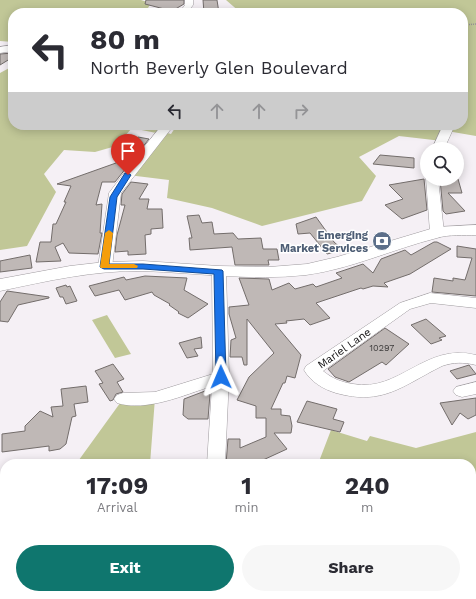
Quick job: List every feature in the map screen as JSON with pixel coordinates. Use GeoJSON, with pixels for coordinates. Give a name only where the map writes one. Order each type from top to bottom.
{"type":"FeatureCollection","features":[{"type":"Feature","properties":{"kind":"main road"},"geometry":{"type":"LineString","coordinates":[[0,285],[70,271],[104,267],[143,266],[219,271],[269,272],[307,269],[341,262],[437,232],[476,230]]}},
{"type":"Feature","properties":{"kind":"street"},"geometry":{"type":"LineString","coordinates":[[104,267],[115,193],[164,130]]}},
{"type":"Feature","properties":{"kind":"street"},"geometry":{"type":"LineString","coordinates":[[441,142],[447,130]]}},
{"type":"Feature","properties":{"kind":"street"},"geometry":{"type":"LineString","coordinates":[[433,186],[437,232]]}},
{"type":"Feature","properties":{"kind":"street"},"geometry":{"type":"LineString","coordinates":[[216,459],[221,377],[219,271]]}},
{"type":"Feature","properties":{"kind":"street","name":"Mariel Lane"},"geometry":{"type":"LineString","coordinates":[[476,303],[430,298],[405,306],[312,370],[324,382],[345,390],[370,392],[389,387],[440,361],[454,357],[468,357],[476,360]]}},
{"type":"Feature","properties":{"kind":"street"},"geometry":{"type":"LineString","coordinates":[[123,398],[155,398],[221,377]]}},
{"type":"Feature","properties":{"kind":"green space"},"geometry":{"type":"Polygon","coordinates":[[[0,0],[141,0],[151,3],[148,8],[8,8],[8,42],[0,41],[0,0]]]}},
{"type":"Feature","properties":{"kind":"green space"},"geometry":{"type":"Polygon","coordinates":[[[226,0],[476,0],[476,136],[447,131],[442,141],[399,136],[359,157],[376,176],[362,201],[262,226],[212,208],[167,198],[169,180],[128,175],[161,134],[142,130],[157,130],[171,134],[174,130],[468,130],[468,8],[235,8],[226,0]]]}},
{"type":"Feature","properties":{"kind":"green space"},"geometry":{"type":"Polygon","coordinates":[[[8,69],[8,130],[130,130],[116,146],[95,152],[64,150],[44,174],[56,192],[27,246],[0,250],[0,73],[8,69]]]}},
{"type":"Feature","properties":{"kind":"green space"},"geometry":{"type":"Polygon","coordinates":[[[107,315],[131,354],[115,358],[92,320],[107,315]]]}},
{"type":"Feature","properties":{"kind":"green space"},"geometry":{"type":"Polygon","coordinates":[[[155,398],[150,459],[80,459],[123,399],[155,398]]]}},
{"type":"Feature","properties":{"kind":"green space"},"geometry":{"type":"Polygon","coordinates":[[[331,430],[367,441],[370,436],[416,448],[476,432],[476,459],[320,459],[331,430]]]}},
{"type":"Feature","properties":{"kind":"building"},"geometry":{"type":"Polygon","coordinates":[[[146,0],[184,0],[184,4],[177,8],[160,8],[145,4],[146,0]]]}},
{"type":"Feature","properties":{"kind":"building"},"geometry":{"type":"Polygon","coordinates":[[[203,0],[217,0],[218,8],[204,8],[203,0]]]}},
{"type":"Feature","properties":{"kind":"building"},"geometry":{"type":"Polygon","coordinates":[[[8,53],[8,60],[0,65],[0,54],[8,53]]]}},
{"type":"Feature","properties":{"kind":"building"},"geometry":{"type":"Polygon","coordinates":[[[138,137],[149,139],[115,182],[102,182],[96,205],[102,204],[100,233],[102,233],[98,254],[69,253],[63,243],[55,247],[61,261],[36,262],[40,242],[51,242],[53,224],[56,224],[66,202],[64,202],[71,186],[57,184],[116,163],[122,155],[125,155],[138,137]]]}},
{"type":"Feature","properties":{"kind":"building"},"geometry":{"type":"Polygon","coordinates":[[[380,155],[414,158],[414,168],[373,164],[380,155]]]}},
{"type":"Feature","properties":{"kind":"building"},"geometry":{"type":"Polygon","coordinates":[[[420,180],[420,186],[425,186],[427,210],[402,219],[385,205],[403,199],[389,185],[420,180]]]}},
{"type":"Feature","properties":{"kind":"building"},"geometry":{"type":"Polygon","coordinates":[[[131,182],[148,184],[139,199],[149,199],[147,209],[162,209],[163,228],[151,229],[151,234],[145,235],[146,254],[128,255],[128,251],[115,252],[117,235],[125,205],[121,205],[122,194],[131,182]]]}},
{"type":"Feature","properties":{"kind":"building"},"geometry":{"type":"Polygon","coordinates":[[[441,186],[460,186],[462,193],[448,193],[465,211],[446,214],[443,211],[441,186]]]}},
{"type":"Feature","properties":{"kind":"building"},"geometry":{"type":"Polygon","coordinates":[[[199,215],[202,223],[212,222],[214,234],[233,233],[238,239],[261,238],[263,249],[277,249],[279,260],[268,260],[269,265],[235,265],[232,247],[190,250],[189,238],[192,238],[187,216],[199,215]]]}},
{"type":"Feature","properties":{"kind":"building"},"geometry":{"type":"Polygon","coordinates":[[[316,217],[334,242],[343,250],[327,254],[310,233],[298,234],[296,224],[316,217]]]}},
{"type":"Feature","properties":{"kind":"building"},"geometry":{"type":"Polygon","coordinates":[[[434,242],[451,249],[410,274],[384,283],[388,287],[373,286],[363,289],[361,288],[316,303],[330,318],[310,325],[304,319],[275,324],[301,355],[295,378],[287,376],[285,383],[283,383],[271,409],[281,409],[281,415],[290,416],[292,426],[291,433],[274,433],[287,449],[265,459],[226,459],[228,439],[240,439],[240,448],[266,437],[266,418],[256,418],[256,406],[237,400],[249,377],[274,353],[247,319],[247,365],[244,365],[242,357],[230,357],[231,340],[236,338],[229,314],[229,307],[249,305],[239,278],[269,279],[272,290],[289,283],[295,289],[313,284],[316,287],[342,278],[336,273],[363,264],[373,273],[381,259],[405,250],[411,255],[434,242]]]}},
{"type":"Feature","properties":{"kind":"building"},"geometry":{"type":"Polygon","coordinates":[[[457,246],[476,249],[476,296],[432,292],[434,278],[453,281],[453,278],[465,280],[472,258],[457,257],[457,246]]]}},
{"type":"Feature","properties":{"kind":"building"},"geometry":{"type":"Polygon","coordinates":[[[30,255],[32,268],[0,272],[0,261],[30,255]]]}},
{"type":"Feature","properties":{"kind":"building"},"geometry":{"type":"Polygon","coordinates":[[[145,276],[187,278],[184,290],[208,304],[188,318],[178,313],[179,312],[169,305],[170,304],[154,295],[152,292],[125,300],[119,290],[95,296],[89,286],[124,277],[126,280],[145,276]]]}},
{"type":"Feature","properties":{"kind":"building"},"geometry":{"type":"Polygon","coordinates":[[[66,285],[67,287],[70,286],[77,301],[66,304],[63,297],[60,297],[56,288],[66,285]]]}},
{"type":"Feature","properties":{"kind":"building"},"geometry":{"type":"Polygon","coordinates":[[[7,291],[49,298],[18,305],[8,322],[0,321],[0,302],[7,291]]]}},
{"type":"Feature","properties":{"kind":"building"},"geometry":{"type":"Polygon","coordinates":[[[426,319],[446,336],[439,338],[442,340],[431,344],[411,325],[426,319]]]}},
{"type":"Feature","properties":{"kind":"building"},"geometry":{"type":"Polygon","coordinates":[[[385,328],[409,344],[386,365],[382,362],[349,382],[335,377],[328,369],[385,328]]]}},
{"type":"Feature","properties":{"kind":"building"},"geometry":{"type":"Polygon","coordinates":[[[201,337],[202,348],[194,349],[198,356],[187,358],[179,343],[201,337]]]}},
{"type":"Feature","properties":{"kind":"building"},"geometry":{"type":"Polygon","coordinates":[[[113,364],[124,379],[117,382],[123,392],[116,394],[113,400],[110,401],[99,384],[103,383],[95,371],[113,364]]]}},
{"type":"Feature","properties":{"kind":"building"},"geometry":{"type":"Polygon","coordinates":[[[469,365],[476,374],[457,379],[450,371],[469,365]]]}},
{"type":"Feature","properties":{"kind":"building"},"geometry":{"type":"Polygon","coordinates":[[[86,386],[88,402],[74,404],[76,416],[72,417],[66,444],[60,449],[49,451],[49,446],[2,452],[2,434],[25,431],[25,426],[40,411],[53,417],[51,407],[63,406],[61,389],[86,386]]]}},
{"type":"Feature","properties":{"kind":"building"},"geometry":{"type":"Polygon","coordinates":[[[205,391],[205,394],[210,394],[208,419],[188,419],[183,415],[184,399],[205,391]]]}},
{"type":"Feature","properties":{"kind":"building"},"geometry":{"type":"Polygon","coordinates":[[[476,398],[476,415],[468,419],[460,413],[452,425],[440,403],[476,398]]]}},
{"type":"Feature","properties":{"kind":"building"},"geometry":{"type":"Polygon","coordinates":[[[307,401],[337,409],[333,419],[344,422],[340,432],[297,422],[307,401]]]}},
{"type":"Feature","properties":{"kind":"slow traffic"},"geometry":{"type":"LineString","coordinates":[[109,233],[104,267],[134,266]]}},
{"type":"Feature","properties":{"kind":"place","name":"Emerging Market Services"},"geometry":{"type":"Point","coordinates":[382,241]}},
{"type":"Feature","properties":{"kind":"route"},"geometry":{"type":"LineString","coordinates":[[128,175],[115,193],[104,267],[143,266],[219,271],[221,377]]}}]}
